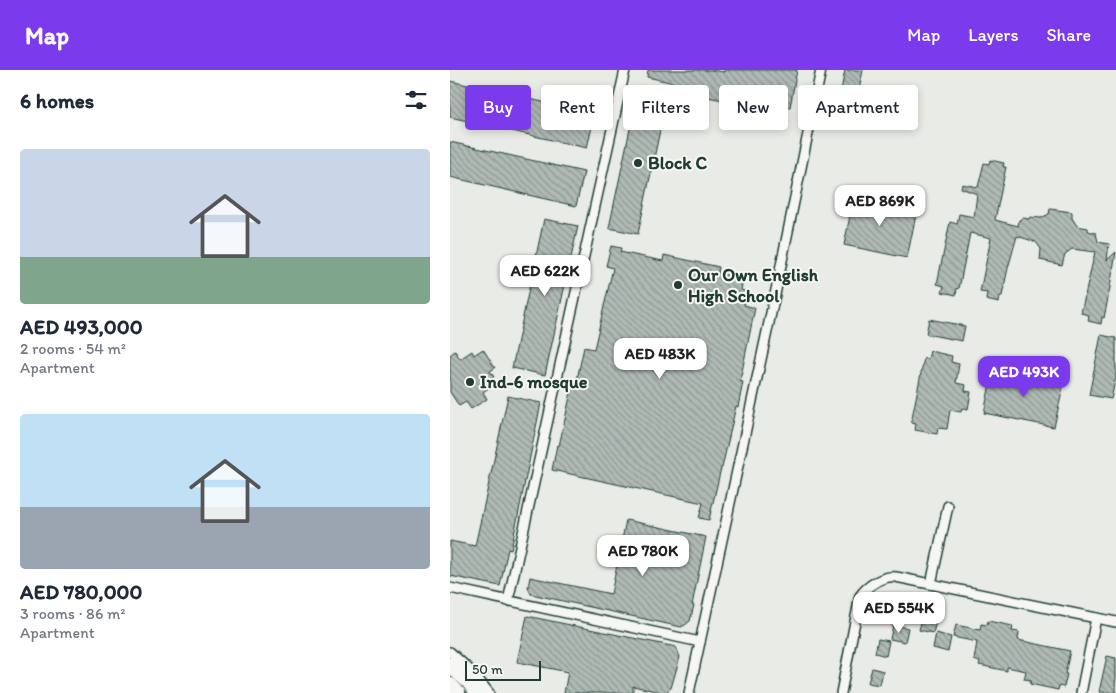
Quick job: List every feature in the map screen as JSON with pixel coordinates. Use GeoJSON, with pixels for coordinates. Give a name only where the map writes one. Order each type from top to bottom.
{"type":"FeatureCollection","features":[{"type":"Feature","properties":{"kind":"highway"},"geometry":{"type":"LineString","coordinates":[[450,665],[478,693]]}},
{"type":"Feature","properties":{"kind":"highway"},"geometry":{"type":"LineString","coordinates":[[450,685],[458,693]]}},
{"type":"Feature","properties":{"kind":"street"},"geometry":{"type":"LineString","coordinates":[[508,601],[625,70]]}},
{"type":"Feature","properties":{"kind":"street"},"geometry":{"type":"LineString","coordinates":[[689,693],[774,300],[821,70]]}},
{"type":"Feature","properties":{"kind":"street"},"geometry":{"type":"LineString","coordinates":[[932,584],[948,506]]}},
{"type":"Feature","properties":{"kind":"street"},"geometry":{"type":"LineString","coordinates":[[841,693],[859,601],[863,592],[882,579],[892,576],[1116,622]]}},
{"type":"Feature","properties":{"kind":"street"},"geometry":{"type":"LineString","coordinates":[[451,589],[700,642]]}},
{"type":"Feature","properties":{"kind":"street"},"geometry":{"type":"LineString","coordinates":[[1081,693],[1096,618]]}},
{"type":"Feature","properties":{"kind":"street"},"geometry":{"type":"LineString","coordinates":[[450,652],[473,673],[489,693]]}},
{"type":"Feature","properties":{"kind":"building"},"geometry":{"type":"Polygon","coordinates":[[[648,70],[712,70],[724,72],[724,70],[797,70],[790,107],[788,107],[788,85],[719,85],[719,99],[709,97],[709,85],[683,85],[647,77],[648,70]]]}},
{"type":"Feature","properties":{"kind":"building"},"geometry":{"type":"Polygon","coordinates":[[[845,70],[863,70],[860,85],[842,85],[845,70]]]}},
{"type":"Feature","properties":{"kind":"building"},"geometry":{"type":"Polygon","coordinates":[[[450,81],[468,85],[465,85],[465,120],[450,117],[450,81]]]}},
{"type":"Feature","properties":{"kind":"building"},"geometry":{"type":"Polygon","coordinates":[[[531,99],[541,102],[541,130],[591,130],[587,148],[507,130],[531,130],[531,99]]]}},
{"type":"Feature","properties":{"kind":"building","name":"Block C"},"geometry":{"type":"Polygon","coordinates":[[[630,130],[660,130],[638,234],[609,228],[630,130]]]}},
{"type":"Feature","properties":{"kind":"building"},"geometry":{"type":"Polygon","coordinates":[[[450,142],[584,172],[576,206],[450,177],[450,142]]]}},
{"type":"Feature","properties":{"kind":"building"},"geometry":{"type":"Polygon","coordinates":[[[990,160],[1004,163],[1003,167],[1006,167],[995,220],[1018,226],[1019,220],[1023,218],[1029,219],[1030,217],[1041,218],[1049,214],[1050,209],[1072,212],[1072,218],[1077,226],[1088,228],[1088,231],[1096,233],[1098,242],[1109,244],[1107,260],[1116,252],[1104,318],[1102,317],[1101,324],[1088,321],[1089,315],[1081,313],[1095,252],[1072,249],[1065,254],[1062,265],[1040,260],[1041,249],[1036,242],[1017,236],[999,303],[986,300],[987,293],[980,292],[991,238],[970,233],[959,289],[957,288],[956,295],[942,292],[944,286],[937,284],[950,222],[957,224],[959,214],[974,217],[977,194],[961,188],[962,184],[978,187],[984,163],[989,164],[990,160]]]}},
{"type":"Feature","properties":{"kind":"building"},"geometry":{"type":"Polygon","coordinates":[[[854,196],[917,210],[907,258],[844,245],[854,196]]]}},
{"type":"Feature","properties":{"kind":"building"},"geometry":{"type":"Polygon","coordinates":[[[544,219],[578,226],[545,375],[512,368],[544,219]]]}},
{"type":"Feature","properties":{"kind":"building"},"geometry":{"type":"Polygon","coordinates":[[[611,246],[621,248],[620,252],[663,261],[664,255],[719,267],[718,273],[743,279],[741,290],[747,292],[744,305],[755,308],[740,381],[743,382],[738,407],[736,406],[709,520],[699,518],[703,503],[552,470],[573,383],[576,384],[584,347],[594,349],[613,268],[606,266],[611,246]]]}},
{"type":"Feature","properties":{"kind":"building"},"geometry":{"type":"Polygon","coordinates":[[[929,319],[965,326],[962,341],[926,334],[929,319]]]}},
{"type":"Feature","properties":{"kind":"building"},"geometry":{"type":"Polygon","coordinates":[[[1101,335],[1116,338],[1116,377],[1111,399],[1089,395],[1101,335]]]}},
{"type":"Feature","properties":{"kind":"building","name":"Ind-6 mosque"},"geometry":{"type":"Polygon","coordinates":[[[483,349],[495,368],[490,371],[494,377],[489,380],[493,385],[483,392],[487,399],[471,409],[466,402],[459,406],[450,392],[450,355],[455,351],[460,359],[472,351],[474,355],[483,349]]]}},
{"type":"Feature","properties":{"kind":"building"},"geometry":{"type":"Polygon","coordinates":[[[930,351],[952,356],[951,362],[959,364],[956,383],[966,385],[965,391],[971,392],[968,409],[962,408],[961,412],[950,410],[947,429],[938,428],[937,434],[915,430],[916,424],[911,423],[924,358],[928,359],[930,351]]]}},
{"type":"Feature","properties":{"kind":"building"},"geometry":{"type":"Polygon","coordinates":[[[993,369],[1064,383],[1054,427],[984,413],[993,369]]]}},
{"type":"Feature","properties":{"kind":"building"},"geometry":{"type":"Polygon","coordinates":[[[508,396],[541,403],[511,550],[508,549],[500,586],[450,576],[450,541],[475,546],[508,396]]]}},
{"type":"Feature","properties":{"kind":"building"},"geometry":{"type":"Polygon","coordinates":[[[626,520],[706,537],[692,605],[694,605],[690,621],[685,625],[681,627],[531,594],[528,587],[530,577],[611,594],[626,520]]]}},
{"type":"Feature","properties":{"kind":"building"},"geometry":{"type":"Polygon","coordinates":[[[884,605],[898,608],[894,623],[881,620],[884,605]]]}},
{"type":"Feature","properties":{"kind":"building"},"geometry":{"type":"Polygon","coordinates":[[[527,616],[676,647],[680,657],[671,688],[665,693],[633,686],[633,693],[564,693],[568,672],[517,662],[527,616]]]}},
{"type":"Feature","properties":{"kind":"building"},"geometry":{"type":"Polygon","coordinates":[[[922,619],[936,622],[933,633],[919,630],[922,619]]]}},
{"type":"Feature","properties":{"kind":"building"},"geometry":{"type":"Polygon","coordinates":[[[988,621],[1013,626],[1012,631],[1019,632],[1018,640],[1070,651],[1064,687],[1059,686],[1058,690],[1030,684],[1031,680],[1024,679],[1026,671],[1007,667],[1007,671],[979,665],[980,662],[974,660],[977,642],[953,637],[956,625],[980,630],[981,624],[987,625],[988,621]]]}},
{"type":"Feature","properties":{"kind":"building"},"geometry":{"type":"Polygon","coordinates":[[[893,625],[908,628],[905,642],[890,639],[893,625]]]}},
{"type":"Feature","properties":{"kind":"building"},"geometry":{"type":"Polygon","coordinates":[[[936,633],[951,637],[948,652],[933,648],[936,633]]]}},
{"type":"Feature","properties":{"kind":"building"},"geometry":{"type":"Polygon","coordinates":[[[878,639],[889,641],[886,656],[875,653],[878,639]]]}},
{"type":"Feature","properties":{"kind":"building"},"geometry":{"type":"Polygon","coordinates":[[[1107,656],[1116,658],[1116,693],[1099,692],[1107,656]]]}},
{"type":"Feature","properties":{"kind":"building"},"geometry":{"type":"Polygon","coordinates":[[[872,668],[883,671],[880,685],[868,683],[872,668]]]}},
{"type":"Feature","properties":{"kind":"place","name":"Block C"},"geometry":{"type":"Point","coordinates":[638,163]}},
{"type":"Feature","properties":{"kind":"place","name":"Our Own English High School"},"geometry":{"type":"Point","coordinates":[678,285]}},
{"type":"Feature","properties":{"kind":"place","name":"Ind-6 mosque"},"geometry":{"type":"Point","coordinates":[470,382]}}]}
